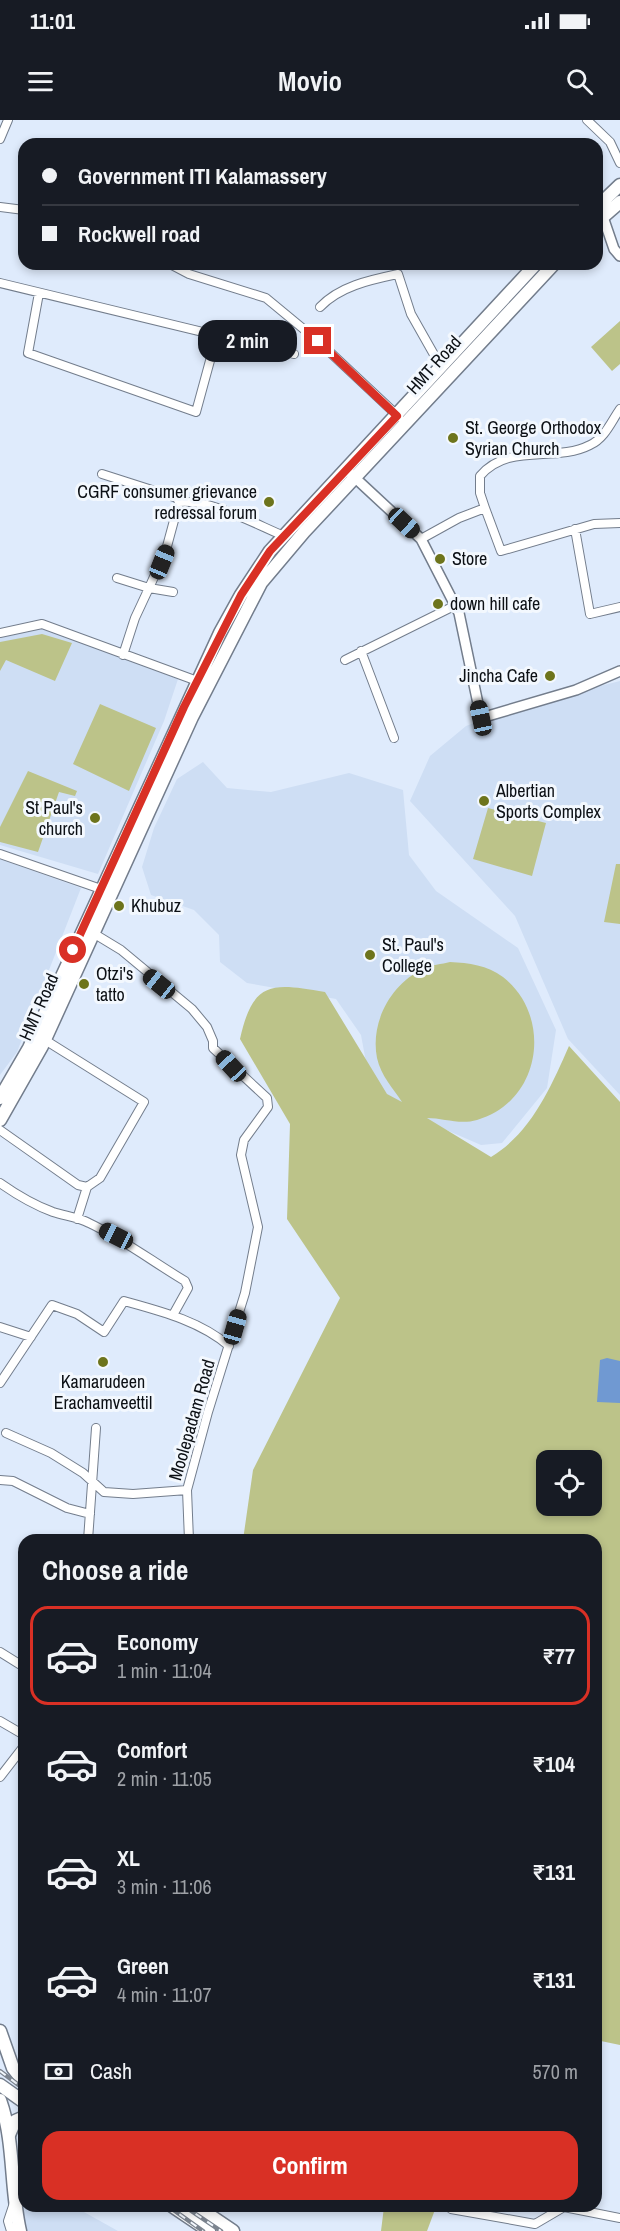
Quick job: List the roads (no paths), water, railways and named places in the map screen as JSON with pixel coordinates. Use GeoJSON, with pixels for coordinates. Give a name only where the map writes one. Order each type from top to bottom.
{"type":"FeatureCollection","features":[{"type":"Feature","properties":{"kind":"main road"},"geometry":{"type":"LineString","coordinates":[[603,209],[620,185]]}},
{"type":"Feature","properties":{"kind":"main road"},"geometry":{"type":"LineString","coordinates":[[603,213],[620,202]]}},
{"type":"Feature","properties":{"kind":"main road","name":"HMT Road"},"geometry":{"type":"LineString","coordinates":[[401,420],[441,367],[530,270]]}},
{"type":"Feature","properties":{"kind":"main road","name":"HMT Road"},"geometry":{"type":"LineString","coordinates":[[202,683],[261,583],[351,474],[548,270]]}},
{"type":"Feature","properties":{"kind":"main road","name":"HMT Road"},"geometry":{"type":"LineString","coordinates":[[0,1098],[93,933],[119,863],[241,595],[257,569],[284,536],[351,474]]}},
{"type":"Feature","properties":{"kind":"main road","name":"HMT Road"},"geometry":{"type":"LineString","coordinates":[[0,1120],[45,1040],[101,889],[119,863]]}},
{"type":"Feature","properties":{"kind":"main road"},"geometry":{"type":"LineString","coordinates":[[0,2031],[18,2074]]}},
{"type":"Feature","properties":{"kind":"main road"},"geometry":{"type":"LineString","coordinates":[[0,2085],[18,2098]]}},
{"type":"Feature","properties":{"kind":"main road"},"geometry":{"type":"LineString","coordinates":[[0,2100],[9,2135],[14,2203],[21,2231]]}},
{"type":"Feature","properties":{"kind":"main road"},"geometry":{"type":"LineString","coordinates":[[9,2135],[15,2121],[18,2120]]}},
{"type":"Feature","properties":{"kind":"main road"},"geometry":{"type":"LineString","coordinates":[[183,2212],[212,2228],[233,2231]]}},
{"type":"Feature","properties":{"kind":"main road"},"geometry":{"type":"LineString","coordinates":[[200,2212],[212,2228]]}},
{"type":"Feature","properties":{"kind":"street"},"geometry":{"type":"LineString","coordinates":[[0,139],[8,120]]}},
{"type":"Feature","properties":{"kind":"street"},"geometry":{"type":"LineString","coordinates":[[587,120],[610,142],[620,163]]}},
{"type":"Feature","properties":{"kind":"street"},"geometry":{"type":"LineString","coordinates":[[0,207],[18,209]]}},
{"type":"Feature","properties":{"kind":"street"},"geometry":{"type":"LineString","coordinates":[[603,224],[614,249],[620,256]]}},
{"type":"Feature","properties":{"kind":"street"},"geometry":{"type":"LineString","coordinates":[[181,270],[266,298],[318,341],[401,420]]}},
{"type":"Feature","properties":{"kind":"street"},"geometry":{"type":"LineString","coordinates":[[320,307],[329,298],[364,281],[398,274],[411,314],[441,367]]}},
{"type":"Feature","properties":{"kind":"street"},"geometry":{"type":"LineString","coordinates":[[0,284],[294,354]]}},
{"type":"Feature","properties":{"kind":"street"},"geometry":{"type":"LineString","coordinates":[[39,293],[28,353],[196,412],[217,336]]}},
{"type":"Feature","properties":{"kind":"street"},"geometry":{"type":"LineString","coordinates":[[620,410],[604,434],[592,445],[573,452],[540,452],[508,458],[489,466],[480,476],[480,493],[501,552],[594,524],[620,523]]}},
{"type":"Feature","properties":{"kind":"street"},"geometry":{"type":"LineString","coordinates":[[102,474],[177,498],[180,502],[195,502],[212,507],[284,536]]}},
{"type":"Feature","properties":{"kind":"street"},"geometry":{"type":"LineString","coordinates":[[351,474],[421,539],[456,605],[481,718],[576,690],[620,671]]}},
{"type":"Feature","properties":{"kind":"street"},"geometry":{"type":"LineString","coordinates":[[123,655],[135,618],[166,550],[180,502]]}},
{"type":"Feature","properties":{"kind":"street"},"geometry":{"type":"LineString","coordinates":[[421,539],[459,518],[485,508]]}},
{"type":"Feature","properties":{"kind":"street"},"geometry":{"type":"LineString","coordinates":[[575,529],[590,614],[620,607]]}},
{"type":"Feature","properties":{"kind":"street"},"geometry":{"type":"LineString","coordinates":[[117,578],[149,588],[173,592]]}},
{"type":"Feature","properties":{"kind":"street"},"geometry":{"type":"LineString","coordinates":[[345,660],[361,651],[378,646],[456,605]]}},
{"type":"Feature","properties":{"kind":"street"},"geometry":{"type":"LineString","coordinates":[[0,633],[42,624],[202,683]]}},
{"type":"Feature","properties":{"kind":"street"},"geometry":{"type":"LineString","coordinates":[[361,651],[394,738]]}},
{"type":"Feature","properties":{"kind":"street"},"geometry":{"type":"LineString","coordinates":[[0,854],[101,889]]}},
{"type":"Feature","properties":{"kind":"street","name":"Moolepadam Road"},"geometry":{"type":"LineString","coordinates":[[93,933],[121,950],[192,1010],[207,1027],[213,1041],[213,1048],[267,1098],[268,1107],[244,1140],[241,1155],[258,1227],[245,1293],[208,1412],[188,1490],[189,1534]]}},
{"type":"Feature","properties":{"kind":"street"},"geometry":{"type":"LineString","coordinates":[[45,1040],[144,1102],[100,1178],[87,1187],[77,1219]]}},
{"type":"Feature","properties":{"kind":"street"},"geometry":{"type":"LineString","coordinates":[[0,1130],[78,1185],[87,1187]]}},
{"type":"Feature","properties":{"kind":"street"},"geometry":{"type":"LineString","coordinates":[[0,1183],[22,1199],[116,1236],[147,1259],[185,1281],[188,1288],[173,1315]]}},
{"type":"Feature","properties":{"kind":"street"},"geometry":{"type":"LineString","coordinates":[[0,1383],[52,1305],[75,1313],[104,1332],[124,1301],[173,1315],[217,1336],[230,1346]]}},
{"type":"Feature","properties":{"kind":"street"},"geometry":{"type":"LineString","coordinates":[[0,1327],[30,1337]]}},
{"type":"Feature","properties":{"kind":"street"},"geometry":{"type":"LineString","coordinates":[[88,1534],[89,1503],[94,1485],[96,1428]]}},
{"type":"Feature","properties":{"kind":"street"},"geometry":{"type":"LineString","coordinates":[[6,1433],[51,1453],[83,1473],[94,1485],[109,1494],[188,1490]]}},
{"type":"Feature","properties":{"kind":"street"},"geometry":{"type":"LineString","coordinates":[[0,1480],[13,1481],[67,1508],[90,1514]]}},
{"type":"Feature","properties":{"kind":"street"},"geometry":{"type":"LineString","coordinates":[[0,1652],[18,1663]]}},
{"type":"Feature","properties":{"kind":"street"},"geometry":{"type":"LineString","coordinates":[[0,1721],[18,1732]]}},
{"type":"Feature","properties":{"kind":"street"},"geometry":{"type":"LineString","coordinates":[[0,1777],[18,1754]]}},
{"type":"Feature","properties":{"kind":"street"},"geometry":{"type":"LineString","coordinates":[[11,2231],[8,2221],[14,2203]]}},
{"type":"Feature","properties":{"kind":"street"},"geometry":{"type":"LineString","coordinates":[[468,2212],[535,2224],[555,2212]]}},
{"type":"Feature","properties":{"kind":"street"},"geometry":{"type":"LineString","coordinates":[[589,2212],[620,2218]]}},
{"type":"Feature","properties":{"kind":"water"},"geometry":{"type":"Polygon","coordinates":[[[607,1358],[620,1361],[620,1403],[597,1402],[600,1360],[607,1358]]]}},
{"type":"Feature","properties":{"kind":"railway"},"geometry":{"type":"LineString","coordinates":[[0,2071],[18,2084]]}},
{"type":"Feature","properties":{"kind":"railway"},"geometry":{"type":"LineString","coordinates":[[176,2212],[203,2231]]}},
{"type":"Feature","properties":{"kind":"railway"},"geometry":{"type":"LineString","coordinates":[[193,2212],[221,2231]]}},
{"type":"Feature","properties":{"kind":"place","name":"St. George Orthodox Syrian Church"},"geometry":{"type":"Point","coordinates":[453,438]}},
{"type":"Feature","properties":{"kind":"place","name":"CGRF consumer grievance redressal forum"},"geometry":{"type":"Point","coordinates":[269,502]}},
{"type":"Feature","properties":{"kind":"place","name":"Store"},"geometry":{"type":"Point","coordinates":[440,559]}},
{"type":"Feature","properties":{"kind":"place","name":"down hill cafe"},"geometry":{"type":"Point","coordinates":[438,604]}},
{"type":"Feature","properties":{"kind":"place","name":"Jincha Cafe"},"geometry":{"type":"Point","coordinates":[550,676]}},
{"type":"Feature","properties":{"kind":"place","name":"Albertian Sports Complex"},"geometry":{"type":"Point","coordinates":[484,801]}},
{"type":"Feature","properties":{"kind":"place","name":"St Paul's church"},"geometry":{"type":"Point","coordinates":[95,818]}},
{"type":"Feature","properties":{"kind":"place","name":"Khubuz"},"geometry":{"type":"Point","coordinates":[119,906]}},
{"type":"Feature","properties":{"kind":"place","name":"St. Paul's College"},"geometry":{"type":"Point","coordinates":[370,955]}},
{"type":"Feature","properties":{"kind":"place","name":"Otzi's tatto"},"geometry":{"type":"Point","coordinates":[84,984]}},
{"type":"Feature","properties":{"kind":"place","name":"Kamarudeen Erachamveettil"},"geometry":{"type":"Point","coordinates":[103,1362]}}]}
